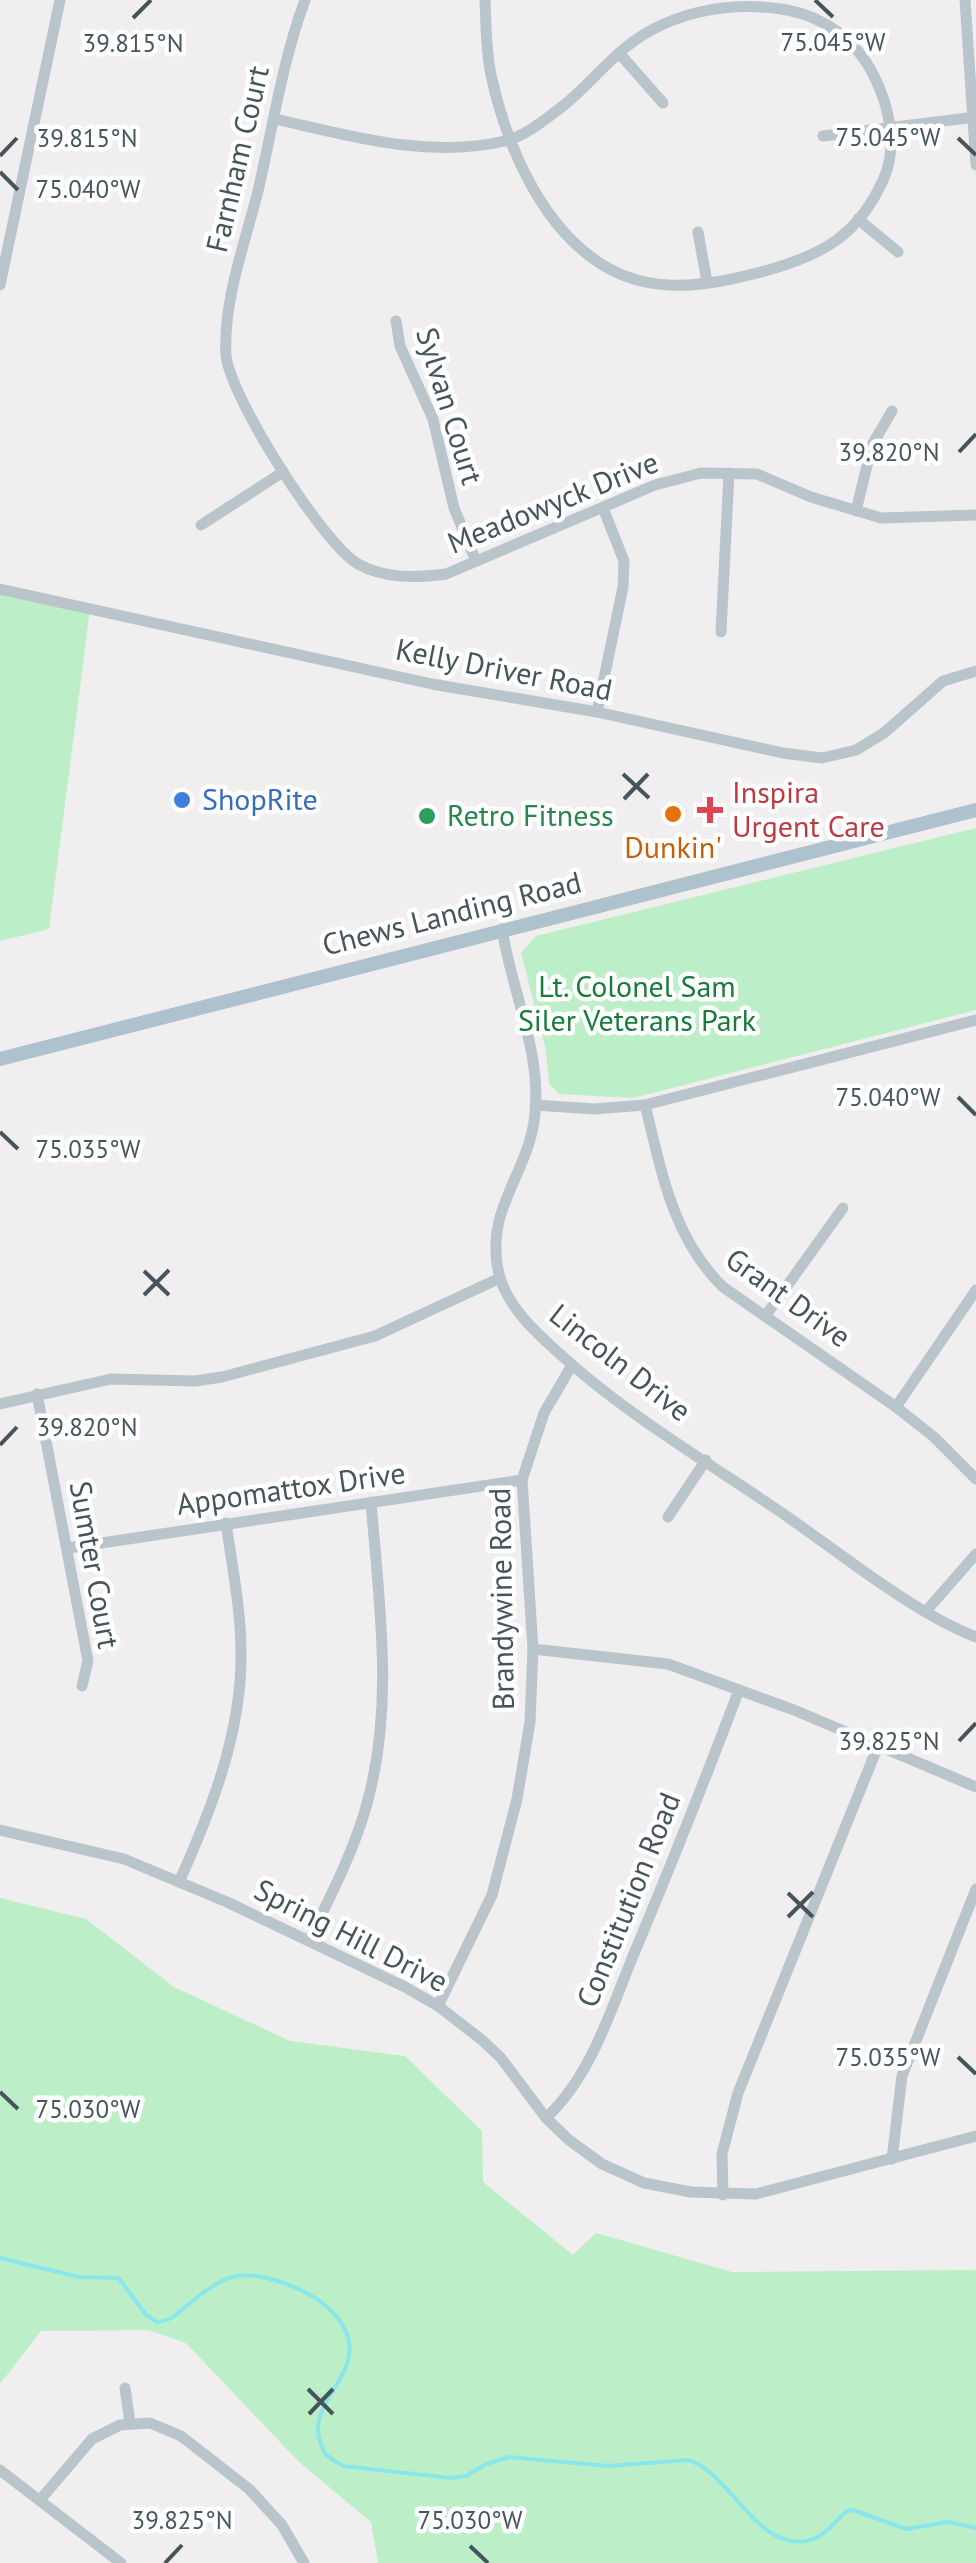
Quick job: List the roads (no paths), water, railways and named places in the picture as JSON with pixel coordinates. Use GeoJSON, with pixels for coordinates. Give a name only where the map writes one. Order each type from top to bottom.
{"type":"FeatureCollection","features":[{"type":"Feature","properties":{"kind":"main road","name":"Chews Landing Road"},"geometry":{"type":"LineString","coordinates":[[0,1058],[976,810]]}},
{"type":"Feature","properties":{"kind":"street"},"geometry":{"type":"LineString","coordinates":[[0,285],[60,0]]}},
{"type":"Feature","properties":{"kind":"street","name":"Farnham Court"},"geometry":{"type":"LineString","coordinates":[[228,331],[280,83],[304,0]]}},
{"type":"Feature","properties":{"kind":"street"},"geometry":{"type":"LineString","coordinates":[[275,119],[415,148],[462,148],[511,140],[582,91],[638,38],[682,17],[714,8],[752,4],[797,12],[824,22],[866,59],[892,129],[886,174],[844,238],[804,260],[726,281],[667,285],[626,276],[584,252],[550,216],[527,179],[511,140],[490,74],[484,0]]}},
{"type":"Feature","properties":{"kind":"street"},"geometry":{"type":"LineString","coordinates":[[965,0],[976,166]]}},
{"type":"Feature","properties":{"kind":"street"},"geometry":{"type":"LineString","coordinates":[[619,53],[663,102]]}},
{"type":"Feature","properties":{"kind":"street"},"geometry":{"type":"LineString","coordinates":[[823,136],[974,117]]}},
{"type":"Feature","properties":{"kind":"street"},"geometry":{"type":"LineString","coordinates":[[858,219],[898,252]]}},
{"type":"Feature","properties":{"kind":"street"},"geometry":{"type":"LineString","coordinates":[[698,232],[707,282]]}},
{"type":"Feature","properties":{"kind":"street","name":"Sylvan Court"},"geometry":{"type":"LineString","coordinates":[[396,321],[400,346],[433,419],[454,508],[476,562]]}},
{"type":"Feature","properties":{"kind":"street","name":"Meadowyck Drive"},"geometry":{"type":"LineString","coordinates":[[228,331],[229,371],[283,472],[329,536],[359,565],[413,578],[446,574],[656,486],[701,473],[758,474],[881,518],[976,515]]}},
{"type":"Feature","properties":{"kind":"street"},"geometry":{"type":"LineString","coordinates":[[856,511],[872,445],[892,411]]}},
{"type":"Feature","properties":{"kind":"street"},"geometry":{"type":"LineString","coordinates":[[202,525],[283,472]]}},
{"type":"Feature","properties":{"kind":"street"},"geometry":{"type":"LineString","coordinates":[[721,632],[729,472]]}},
{"type":"Feature","properties":{"kind":"street"},"geometry":{"type":"LineString","coordinates":[[597,712],[623,587],[624,561],[603,508]]}},
{"type":"Feature","properties":{"kind":"street","name":"Kelly Driver Road"},"geometry":{"type":"LineString","coordinates":[[0,589],[432,684],[597,712],[822,758],[856,750],[884,733],[943,681],[976,671]]}},
{"type":"Feature","properties":{"kind":"street","name":"Lincoln Drive"},"geometry":{"type":"LineString","coordinates":[[502,929],[532,1048],[535,1105],[534,1124],[495,1233],[500,1278],[518,1310],[572,1365],[927,1610],[976,1637]]}},
{"type":"Feature","properties":{"kind":"street"},"geometry":{"type":"LineString","coordinates":[[535,1105],[594,1109],[645,1106],[976,1020]]}},
{"type":"Feature","properties":{"kind":"street","name":"Grant Drive"},"geometry":{"type":"LineString","coordinates":[[645,1106],[671,1210],[703,1267],[723,1286],[896,1407],[934,1437],[976,1479]]}},
{"type":"Feature","properties":{"kind":"street"},"geometry":{"type":"LineString","coordinates":[[766,1314],[843,1208]]}},
{"type":"Feature","properties":{"kind":"street"},"geometry":{"type":"LineString","coordinates":[[0,1404],[110,1379],[195,1381],[222,1377],[375,1336],[500,1278]]}},
{"type":"Feature","properties":{"kind":"street"},"geometry":{"type":"LineString","coordinates":[[896,1407],[976,1290]]}},
{"type":"Feature","properties":{"kind":"street","name":"Brandywine Road"},"geometry":{"type":"LineString","coordinates":[[438,2006],[492,1895],[520,1780],[530,1722],[532,1650],[522,1480],[544,1413],[572,1365]]}},
{"type":"Feature","properties":{"kind":"street","name":"Sumter Court"},"geometry":{"type":"LineString","coordinates":[[37,1394],[88,1662],[82,1686]]}},
{"type":"Feature","properties":{"kind":"street"},"geometry":{"type":"LineString","coordinates":[[668,1517],[706,1460]]}},
{"type":"Feature","properties":{"kind":"street","name":"Appomattox Drive"},"geometry":{"type":"LineString","coordinates":[[68,1548],[522,1480]]}},
{"type":"Feature","properties":{"kind":"street"},"geometry":{"type":"LineString","coordinates":[[310,1940],[342,1872],[366,1806],[380,1729],[383,1622],[371,1502]]}},
{"type":"Feature","properties":{"kind":"street"},"geometry":{"type":"LineString","coordinates":[[179,1882],[207,1816],[239,1702],[242,1652],[226,1523]]}},
{"type":"Feature","properties":{"kind":"street"},"geometry":{"type":"LineString","coordinates":[[927,1610],[976,1554]]}},
{"type":"Feature","properties":{"kind":"street"},"geometry":{"type":"LineString","coordinates":[[532,1650],[668,1664],[976,1787]]}},
{"type":"Feature","properties":{"kind":"street","name":"Constitution Road"},"geometry":{"type":"LineString","coordinates":[[546,2118],[575,2087],[597,2043],[739,1690]]}},
{"type":"Feature","properties":{"kind":"street"},"geometry":{"type":"LineString","coordinates":[[723,2195],[722,2154],[738,2092],[878,1746]]}},
{"type":"Feature","properties":{"kind":"street","name":"Spring Hill Drive"},"geometry":{"type":"LineString","coordinates":[[0,1830],[124,1858],[310,1940],[438,2006],[501,2058],[546,2118],[602,2164],[644,2183],[723,2195],[756,2194],[976,2136]]}},
{"type":"Feature","properties":{"kind":"street"},"geometry":{"type":"LineString","coordinates":[[892,2160],[902,2076],[976,1889]]}},
{"type":"Feature","properties":{"kind":"street"},"geometry":{"type":"LineString","coordinates":[[125,2388],[130,2423]]}},
{"type":"Feature","properties":{"kind":"street"},"geometry":{"type":"LineString","coordinates":[[40,2500],[84,2445],[101,2432],[130,2423],[150,2423],[168,2428],[236,2478],[276,2518],[304,2563]]}},
{"type":"Feature","properties":{"kind":"street"},"geometry":{"type":"LineString","coordinates":[[0,2470],[120,2563]]}},
{"type":"Feature","properties":{"kind":"waterway"},"geometry":{"type":"LineString","coordinates":[[0,2258],[79,2277],[119,2278],[146,2315],[157,2322],[172,2318],[218,2283],[240,2276],[265,2277],[312,2296],[337,2317],[349,2344],[348,2360],[318,2423],[326,2455],[343,2466],[451,2478],[466,2476],[509,2457],[608,2466],[688,2460],[704,2468],[763,2527],[780,2538],[798,2542],[818,2537],[853,2510],[906,2529],[948,2522],[976,2528]]}},
{"type":"Feature","properties":{"kind":"place","name":"ShopRite"},"geometry":{"type":"Point","coordinates":[182,800]}},
{"type":"Feature","properties":{"kind":"place","name":"Inspira Urgent Care"},"geometry":{"type":"Point","coordinates":[710,810]}},
{"type":"Feature","properties":{"kind":"place","name":"Dunkin'"},"geometry":{"type":"Point","coordinates":[673,814]}},
{"type":"Feature","properties":{"kind":"place","name":"Retro Fitness"},"geometry":{"type":"Point","coordinates":[427,816]}},
{"type":"Feature","properties":{"kind":"park label","name":"Lt. Colonel Sam Siler Veterans Park"},"geometry":{"type":"Point","coordinates":[637,1004]}}]}
